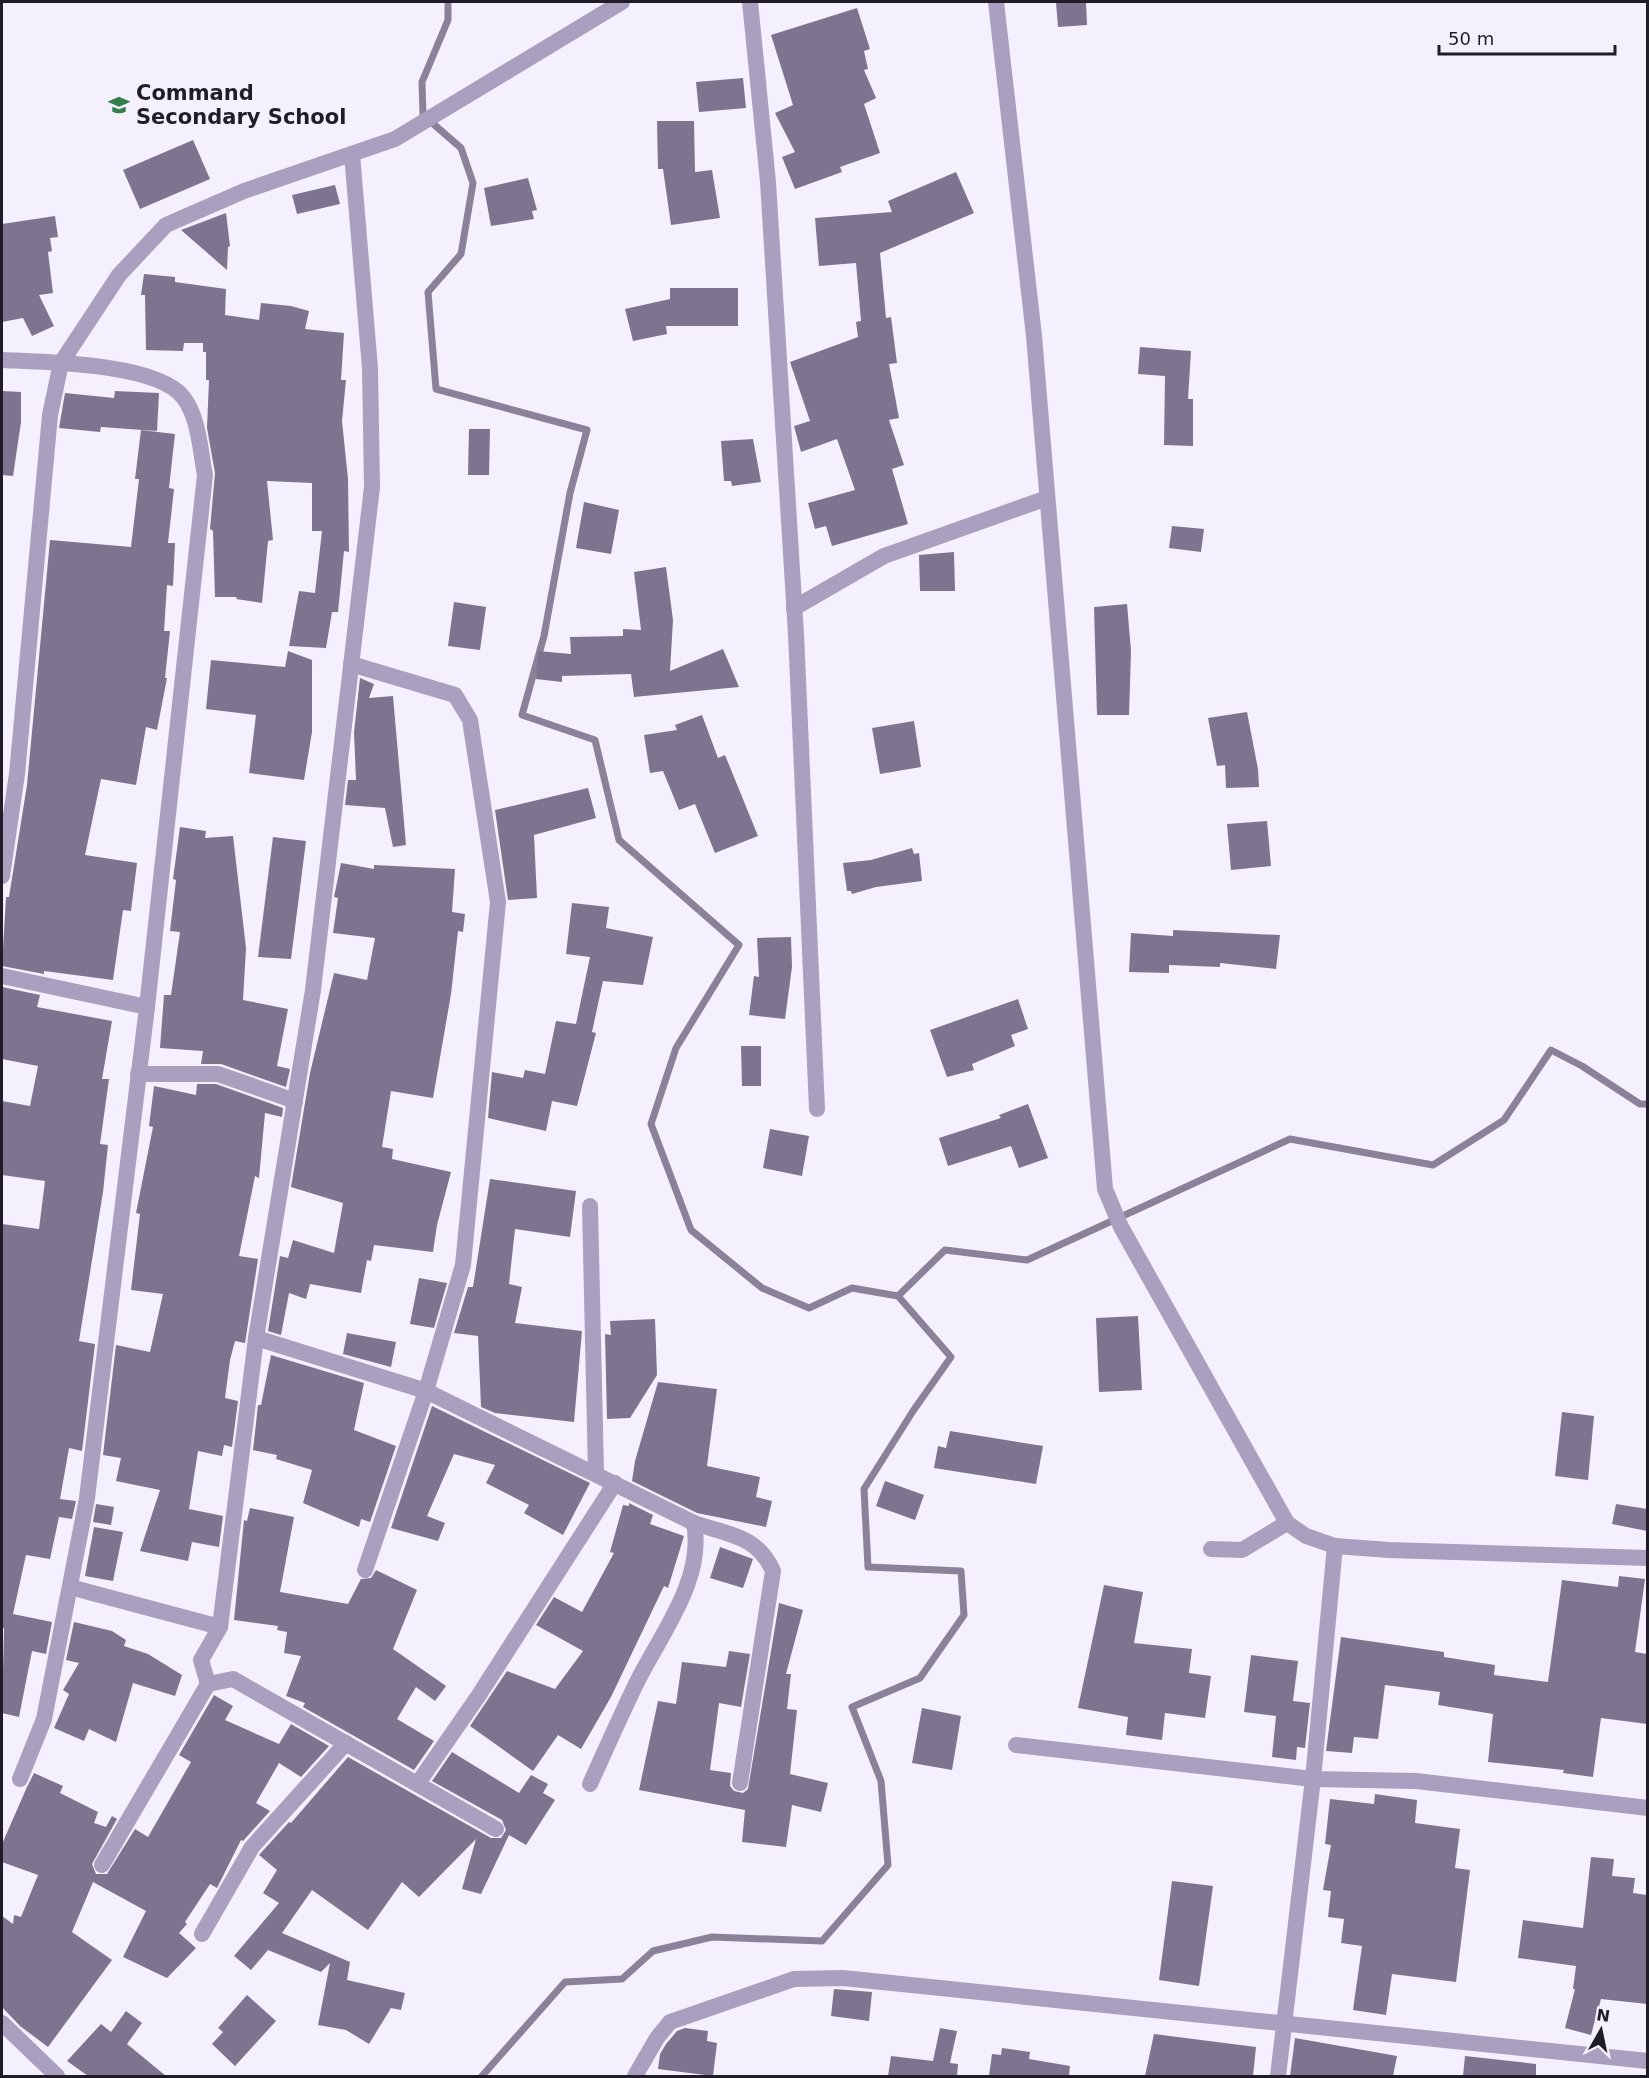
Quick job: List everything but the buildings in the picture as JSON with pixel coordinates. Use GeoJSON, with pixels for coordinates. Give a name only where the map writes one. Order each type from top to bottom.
{"type":"FeatureCollection","features":[{"type":"Feature","properties":{"kind":"street"},"geometry":{"type":"LineString","coordinates":[[2,876],[17,774],[50,415],[61,363],[119,275],[166,225],[244,191],[395,139],[622,2]]}},
{"type":"Feature","properties":{"kind":"street"},"geometry":{"type":"LineString","coordinates":[[750,2],[768,182],[794,608],[818,1109]]}},
{"type":"Feature","properties":{"kind":"street"},"geometry":{"type":"LineString","coordinates":[[996,2],[1034,336],[1105,1189],[1121,1227],[1287,1523],[1306,1536],[1335,1546],[1389,1550],[1647,1558]]}},
{"type":"Feature","properties":{"kind":"street"},"geometry":{"type":"LineString","coordinates":[[102,1864],[208,1684],[201,1660],[220,1627],[256,1338],[313,990],[372,487],[370,368],[352,154]]}},
{"type":"Feature","properties":{"kind":"street"},"geometry":{"type":"LineString","coordinates":[[2,360],[61,363],[146,374],[182,395],[193,414],[206,475],[147,1007],[87,1498],[44,1719],[20,1779]]}},
{"type":"Feature","properties":{"kind":"street"},"geometry":{"type":"LineString","coordinates":[[794,608],[884,556],[1047,498]]}},
{"type":"Feature","properties":{"kind":"street"},"geometry":{"type":"LineString","coordinates":[[351,664],[455,695],[470,720],[498,902],[463,1265],[426,1391],[365,1570]]}},
{"type":"Feature","properties":{"kind":"street"},"geometry":{"type":"LineString","coordinates":[[2,976],[147,1007]]}},
{"type":"Feature","properties":{"kind":"street"},"geometry":{"type":"LineString","coordinates":[[138,1074],[218,1074],[295,1101]]}},
{"type":"Feature","properties":{"kind":"street"},"geometry":{"type":"LineString","coordinates":[[590,1206],[596,1474]]}},
{"type":"Feature","properties":{"kind":"street"},"geometry":{"type":"LineString","coordinates":[[256,1338],[426,1391],[694,1523],[754,1543],[767,1557],[773,1571],[740,1783]]}},
{"type":"Feature","properties":{"kind":"street"},"geometry":{"type":"LineString","coordinates":[[418,1783],[479,1695],[615,1483]]}},
{"type":"Feature","properties":{"kind":"street"},"geometry":{"type":"LineString","coordinates":[[590,1784],[636,1684],[686,1589],[698,1543],[694,1523]]}},
{"type":"Feature","properties":{"kind":"street"},"geometry":{"type":"LineString","coordinates":[[1211,1549],[1242,1550],[1287,1523]]}},
{"type":"Feature","properties":{"kind":"street"},"geometry":{"type":"LineString","coordinates":[[1278,2076],[1313,1779],[1335,1546]]}},
{"type":"Feature","properties":{"kind":"street"},"geometry":{"type":"LineString","coordinates":[[70,1587],[220,1627]]}},
{"type":"Feature","properties":{"kind":"street"},"geometry":{"type":"LineString","coordinates":[[208,1684],[233,1679],[496,1829]]}},
{"type":"Feature","properties":{"kind":"street"},"geometry":{"type":"LineString","coordinates":[[202,1934],[252,1847],[346,1743]]}},
{"type":"Feature","properties":{"kind":"street"},"geometry":{"type":"LineString","coordinates":[[1016,1745],[1313,1779],[1416,1781],[1647,1808]]}},
{"type":"Feature","properties":{"kind":"street"},"geometry":{"type":"LineString","coordinates":[[635,2076],[657,2038],[670,2022],[794,1979],[843,1978],[1647,2061]]}},
{"type":"Feature","properties":{"kind":"street"},"geometry":{"type":"LineString","coordinates":[[2,2023],[57,2076]]}},
{"type":"Feature","properties":{"kind":"waterway"},"geometry":{"type":"LineString","coordinates":[[448,2],[448,20],[422,82],[423,115],[461,148],[473,183],[461,254],[428,292],[436,389],[587,430],[570,493],[544,636],[522,715],[595,740],[619,840],[739,945],[676,1048],[651,1124],[691,1230],[762,1288],[809,1308],[852,1288],[898,1296],[951,1357],[913,1411],[864,1489],[868,1567],[961,1571],[964,1615],[920,1678],[852,1707],[881,1781],[888,1865],[822,1941],[712,1937],[653,1951],[622,1979],[565,1982],[482,2076]]}},
{"type":"Feature","properties":{"kind":"waterway"},"geometry":{"type":"LineString","coordinates":[[898,1296],[945,1250],[1027,1260],[1290,1139],[1433,1165],[1504,1120],[1551,1050],[1582,1066],[1640,1104],[1648,1104]]}},
{"type":"Feature","properties":{"kind":"place","name":"Command Secondary School"},"geometry":{"type":"Point","coordinates":[119,105]}}]}
